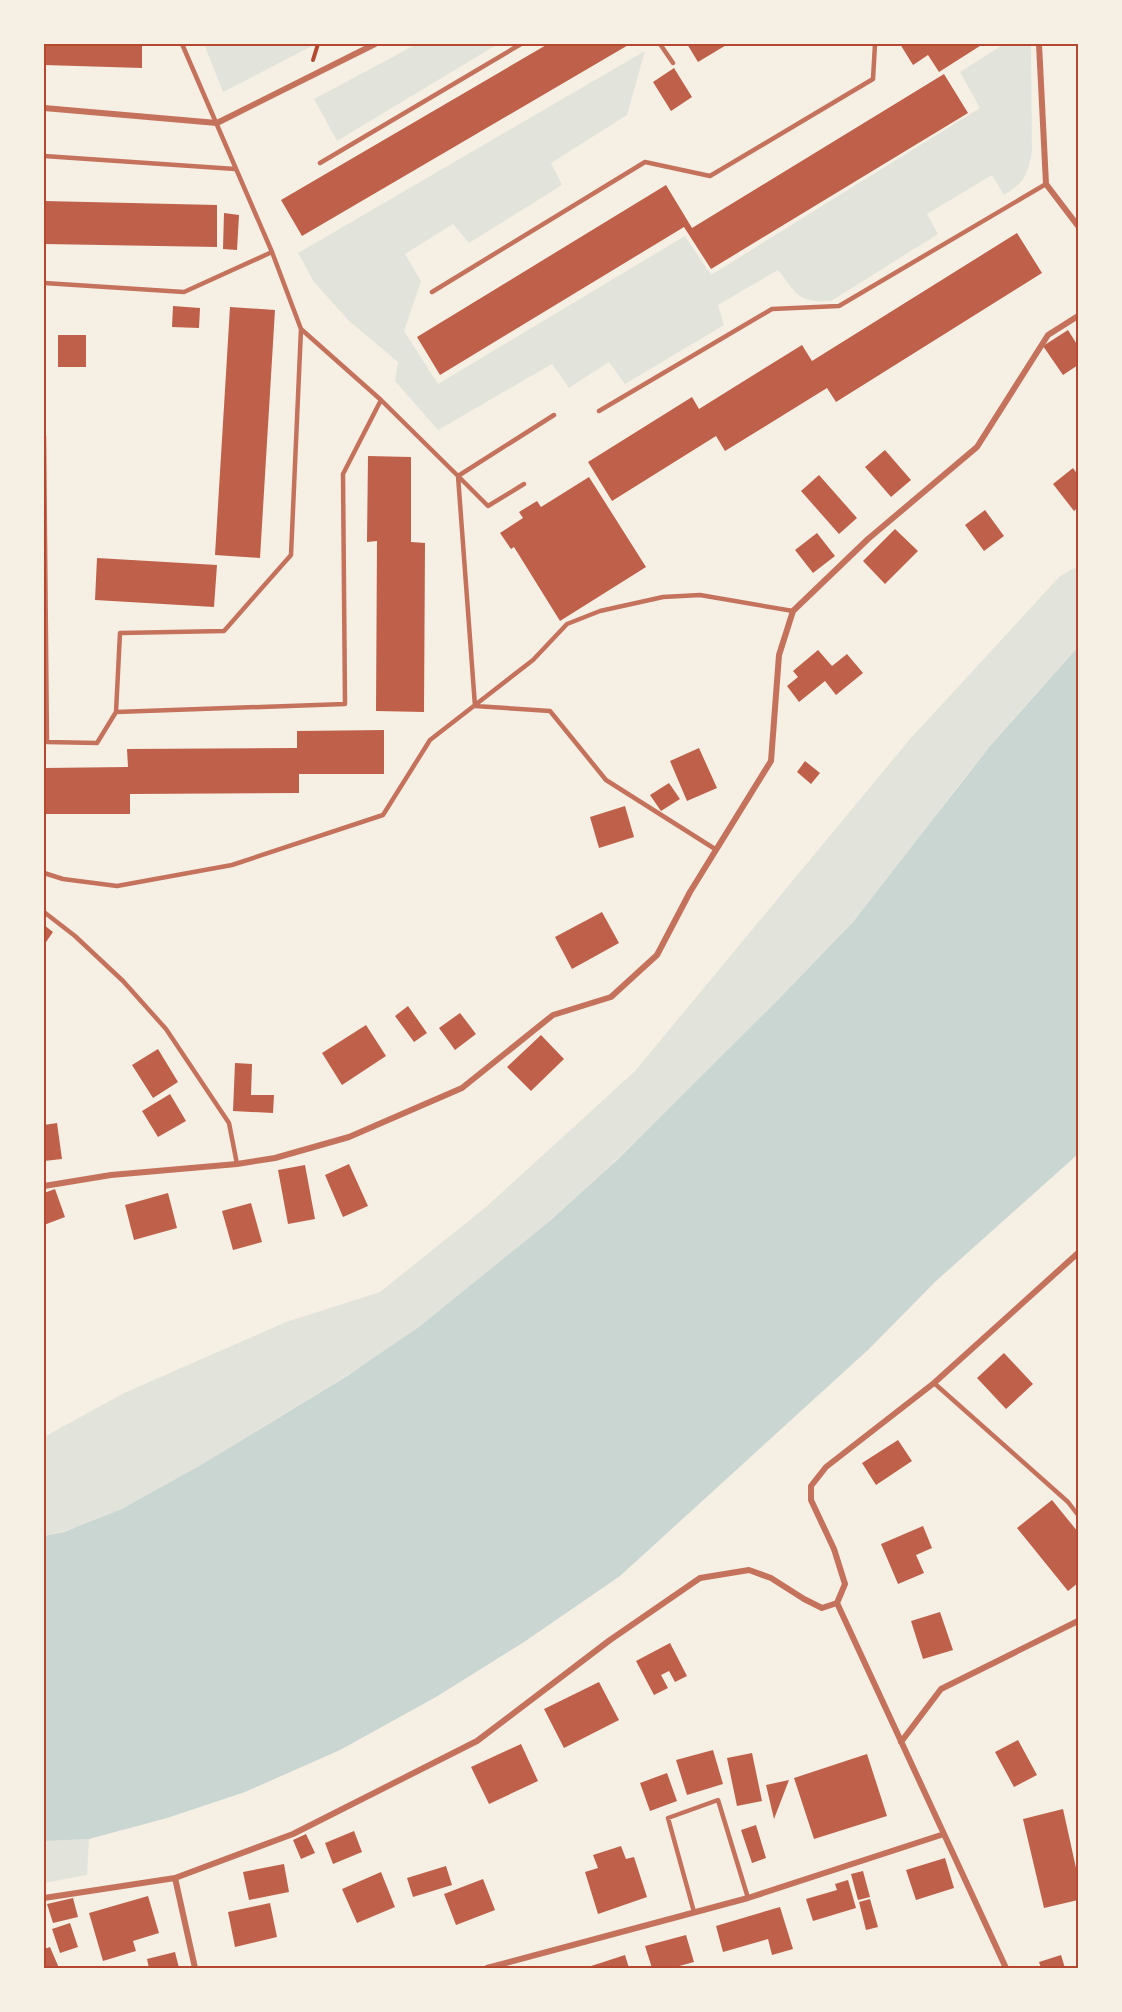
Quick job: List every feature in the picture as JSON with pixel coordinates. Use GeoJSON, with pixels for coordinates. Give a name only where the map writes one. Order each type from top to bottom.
{"type":"FeatureCollection","features":[{"type":"Feature","properties":{"kind":"street"},"geometry":{"type":"LineString","coordinates":[[44,108],[217,123],[375,44]]}},
{"type":"Feature","properties":{"kind":"street"},"geometry":{"type":"LineString","coordinates":[[1039,44],[1046,184],[1078,226]]}},
{"type":"Feature","properties":{"kind":"street"},"geometry":{"type":"LineString","coordinates":[[44,1186],[111,1175],[237,1164],[275,1158],[349,1137],[462,1088],[553,1016],[610,997],[657,955],[690,892],[771,760],[779,655],[793,611],[868,539],[977,447],[1048,335],[1078,316]]}},
{"type":"Feature","properties":{"kind":"street"},"geometry":{"type":"LineString","coordinates":[[1006,1968],[837,1603],[845,1584],[834,1549],[811,1500],[811,1486],[826,1467],[934,1383],[1078,1253]]}},
{"type":"Feature","properties":{"kind":"street"},"geometry":{"type":"LineString","coordinates":[[44,1898],[175,1878],[293,1834],[477,1741],[610,1640],[700,1578],[749,1570],[771,1578],[822,1608],[837,1603]]}},
{"type":"Feature","properties":{"kind":"street"},"geometry":{"type":"LineString","coordinates":[[901,1742],[941,1689],[1078,1621]]}},
{"type":"Feature","properties":{"kind":"street"},"geometry":{"type":"LineString","coordinates":[[487,1968],[748,1898],[944,1834]]}},
{"type":"Feature","properties":{"kind":"street"},"geometry":{"type":"LineString","coordinates":[[175,1878],[195,1968]]}},
{"type":"Feature","properties":{"kind":"lane"},"geometry":{"type":"LineString","coordinates":[[44,436],[47,742],[97,743],[116,712],[120,633],[224,631],[291,555],[301,329],[272,252],[182,44]]}},
{"type":"Feature","properties":{"kind":"lane"},"geometry":{"type":"LineString","coordinates":[[320,163],[521,44]]}},
{"type":"Feature","properties":{"kind":"lane"},"geometry":{"type":"LineString","coordinates":[[660,44],[672,63]]}},
{"type":"Feature","properties":{"kind":"lane"},"geometry":{"type":"LineString","coordinates":[[432,292],[645,162],[710,176],[873,79],[875,44]]}},
{"type":"Feature","properties":{"kind":"lane"},"geometry":{"type":"LineString","coordinates":[[44,156],[235,169]]}},
{"type":"Feature","properties":{"kind":"lane"},"geometry":{"type":"LineString","coordinates":[[599,411],[772,309],[839,306],[1046,184]]}},
{"type":"Feature","properties":{"kind":"lane"},"geometry":{"type":"LineString","coordinates":[[44,283],[184,292],[272,252]]}},
{"type":"Feature","properties":{"kind":"lane"},"geometry":{"type":"LineString","coordinates":[[301,329],[381,400],[488,506],[524,484]]}},
{"type":"Feature","properties":{"kind":"lane"},"geometry":{"type":"LineString","coordinates":[[116,712],[345,704],[343,474],[381,400]]}},
{"type":"Feature","properties":{"kind":"lane"},"geometry":{"type":"LineString","coordinates":[[458,476],[554,415]]}},
{"type":"Feature","properties":{"kind":"lane"},"geometry":{"type":"LineString","coordinates":[[458,476],[475,706]]}},
{"type":"Feature","properties":{"kind":"lane"},"geometry":{"type":"LineString","coordinates":[[44,873],[63,879],[117,886],[232,865],[383,815],[430,740],[533,660],[567,624],[600,611],[663,597],[700,595],[793,611]]}},
{"type":"Feature","properties":{"kind":"lane"},"geometry":{"type":"LineString","coordinates":[[475,706],[550,711],[606,780],[716,849]]}},
{"type":"Feature","properties":{"kind":"lane"},"geometry":{"type":"LineString","coordinates":[[44,912],[75,936],[123,981],[166,1029],[229,1123],[237,1164]]}},
{"type":"Feature","properties":{"kind":"lane"},"geometry":{"type":"LineString","coordinates":[[934,1383],[1068,1502],[1078,1515]]}},
{"type":"Feature","properties":{"kind":"lane"},"geometry":{"type":"LineString","coordinates":[[693,1912],[668,1818],[718,1800],[748,1898]]}},
{"type":"Feature","properties":{"kind":"shaded area"},"geometry":{"type":"Polygon","coordinates":[[[204,44],[316,44],[223,92],[204,44]]]}},
{"type":"Feature","properties":{"kind":"shaded area"},"geometry":{"type":"Polygon","coordinates":[[[417,44],[498,44],[337,141],[314,99],[417,44]]]}},
{"type":"Feature","properties":{"kind":"shaded area"},"geometry":{"type":"Polygon","coordinates":[[[1004,44],[1031,44],[1032,152],[1024,178],[1017,186],[1004,195],[992,175],[927,214],[938,234],[831,301],[811,300],[798,295],[778,270],[718,305],[724,325],[625,384],[609,362],[569,388],[552,364],[438,430],[395,381],[398,362],[348,320],[314,282],[298,253],[645,51],[627,115],[551,163],[562,185],[469,243],[453,224],[405,254],[421,281],[404,331],[438,384],[685,236],[711,275],[980,108],[960,72],[1004,44]]]}},
{"type":"Feature","properties":{"kind":"shaded area"},"geometry":{"type":"Polygon","coordinates":[[[1078,566],[1078,647],[991,745],[872,900],[838,940],[571,1202],[497,1267],[381,1354],[159,1490],[102,1518],[44,1536],[44,1437],[124,1393],[286,1322],[380,1292],[486,1207],[635,1071],[910,739],[1060,576],[1078,566]]]}},
{"type":"Feature","properties":{"kind":"shaded area"},"geometry":{"type":"Polygon","coordinates":[[[1078,647],[1078,1154],[936,1281],[869,1349],[620,1576],[524,1642],[436,1697],[340,1750],[245,1792],[167,1818],[89,1839],[44,1841],[44,1536],[64,1532],[122,1509],[201,1465],[347,1376],[419,1327],[550,1221],[617,1160],[854,921],[990,746],[1078,647]]]}},
{"type":"Feature","properties":{"kind":"shaded area"},"geometry":{"type":"Polygon","coordinates":[[[89,1839],[87,1875],[44,1883],[44,1841],[89,1839]]]}},
{"type":"Feature","properties":{"kind":"building"},"geometry":{"type":"Polygon","coordinates":[[[44,44],[142,44],[142,68],[44,65],[44,44]]]}},
{"type":"Feature","properties":{"kind":"building"},"geometry":{"type":"Polygon","coordinates":[[[548,44],[630,44],[302,236],[281,200],[548,44]]]}},
{"type":"Feature","properties":{"kind":"building"},"geometry":{"type":"Polygon","coordinates":[[[687,44],[728,44],[698,62],[687,44]]]}},
{"type":"Feature","properties":{"kind":"building"},"geometry":{"type":"Polygon","coordinates":[[[900,44],[983,44],[939,72],[928,55],[913,65],[900,44]]]}},
{"type":"Feature","properties":{"kind":"building"},"geometry":{"type":"Polygon","coordinates":[[[674,68],[692,97],[671,111],[653,82],[674,68]]]}},
{"type":"Feature","properties":{"kind":"building"},"geometry":{"type":"Polygon","coordinates":[[[944,74],[968,113],[711,269],[684,227],[440,375],[417,337],[666,185],[692,228],[944,74]]]}},
{"type":"Feature","properties":{"kind":"building"},"geometry":{"type":"Polygon","coordinates":[[[44,201],[217,205],[217,247],[44,244],[44,201]]]}},
{"type":"Feature","properties":{"kind":"building"},"geometry":{"type":"Polygon","coordinates":[[[224,213],[239,215],[237,250],[223,249],[224,213]]]}},
{"type":"Feature","properties":{"kind":"building"},"geometry":{"type":"Polygon","coordinates":[[[1017,233],[1042,273],[836,402],[827,388],[725,451],[716,436],[612,501],[588,462],[692,397],[699,409],[802,345],[812,361],[1017,233]]]}},
{"type":"Feature","properties":{"kind":"building"},"geometry":{"type":"Polygon","coordinates":[[[173,306],[200,308],[199,328],[172,327],[173,306]]]}},
{"type":"Feature","properties":{"kind":"building"},"geometry":{"type":"Polygon","coordinates":[[[230,307],[275,310],[260,558],[215,555],[230,307]]]}},
{"type":"Feature","properties":{"kind":"building"},"geometry":{"type":"Polygon","coordinates":[[[1068,330],[1078,346],[1078,365],[1063,375],[1043,346],[1068,330]]]}},
{"type":"Feature","properties":{"kind":"building"},"geometry":{"type":"Polygon","coordinates":[[[58,335],[86,335],[86,367],[58,367],[58,335]]]}},
{"type":"Feature","properties":{"kind":"building"},"geometry":{"type":"Polygon","coordinates":[[[885,450],[911,480],[891,497],[865,467],[885,450]]]}},
{"type":"Feature","properties":{"kind":"building"},"geometry":{"type":"Polygon","coordinates":[[[368,456],[411,457],[411,542],[425,543],[424,712],[376,711],[377,541],[367,542],[368,456]]]}},
{"type":"Feature","properties":{"kind":"building"},"geometry":{"type":"Polygon","coordinates":[[[1073,468],[1078,475],[1078,507],[1074,511],[1053,484],[1073,468]]]}},
{"type":"Feature","properties":{"kind":"building"},"geometry":{"type":"Polygon","coordinates":[[[819,475],[857,518],[839,534],[801,491],[819,475]]]}},
{"type":"Feature","properties":{"kind":"building"},"geometry":{"type":"Polygon","coordinates":[[[589,477],[646,567],[560,621],[514,547],[511,549],[500,533],[523,518],[519,512],[537,501],[541,507],[589,477]]]}},
{"type":"Feature","properties":{"kind":"building"},"geometry":{"type":"Polygon","coordinates":[[[985,510],[1004,536],[984,551],[965,525],[985,510]]]}},
{"type":"Feature","properties":{"kind":"building"},"geometry":{"type":"Polygon","coordinates":[[[895,529],[918,551],[885,584],[863,561],[895,529]]]}},
{"type":"Feature","properties":{"kind":"building"},"geometry":{"type":"Polygon","coordinates":[[[817,533],[835,556],[813,573],[795,550],[817,533]]]}},
{"type":"Feature","properties":{"kind":"building"},"geometry":{"type":"Polygon","coordinates":[[[97,558],[217,565],[214,607],[95,600],[97,558]]]}},
{"type":"Feature","properties":{"kind":"building"},"geometry":{"type":"Polygon","coordinates":[[[818,650],[832,666],[847,654],[863,673],[836,695],[825,681],[799,702],[787,686],[798,677],[793,671],[818,650]]]}},
{"type":"Feature","properties":{"kind":"building"},"geometry":{"type":"Polygon","coordinates":[[[384,730],[384,774],[299,774],[299,793],[130,794],[130,814],[44,814],[44,768],[128,767],[127,749],[297,748],[297,731],[384,730]]]}},
{"type":"Feature","properties":{"kind":"building"},"geometry":{"type":"Polygon","coordinates":[[[699,748],[717,788],[687,801],[670,761],[699,748]]]}},
{"type":"Feature","properties":{"kind":"building"},"geometry":{"type":"Polygon","coordinates":[[[805,761],[820,773],[811,784],[797,772],[805,761]]]}},
{"type":"Feature","properties":{"kind":"building"},"geometry":{"type":"Polygon","coordinates":[[[669,783],[680,799],[661,811],[650,795],[669,783]]]}},
{"type":"Feature","properties":{"kind":"building"},"geometry":{"type":"Polygon","coordinates":[[[625,806],[634,837],[599,848],[590,817],[625,806]]]}},
{"type":"Feature","properties":{"kind":"building"},"geometry":{"type":"Polygon","coordinates":[[[602,912],[619,943],[572,969],[555,937],[602,912]]]}},
{"type":"Feature","properties":{"kind":"building"},"geometry":{"type":"Polygon","coordinates":[[[44,925],[53,932],[44,945],[44,925]]]}},
{"type":"Feature","properties":{"kind":"building"},"geometry":{"type":"Polygon","coordinates":[[[408,1006],[427,1033],[414,1042],[395,1016],[408,1006]]]}},
{"type":"Feature","properties":{"kind":"building"},"geometry":{"type":"Polygon","coordinates":[[[460,1013],[476,1034],[455,1050],[439,1028],[460,1013]]]}},
{"type":"Feature","properties":{"kind":"building"},"geometry":{"type":"Polygon","coordinates":[[[366,1025],[386,1056],[342,1085],[322,1053],[366,1025]]]}},
{"type":"Feature","properties":{"kind":"building"},"geometry":{"type":"Polygon","coordinates":[[[541,1035],[564,1059],[531,1091],[507,1067],[541,1035]]]}},
{"type":"Feature","properties":{"kind":"building"},"geometry":{"type":"Polygon","coordinates":[[[158,1049],[178,1082],[153,1098],[132,1065],[158,1049]]]}},
{"type":"Feature","properties":{"kind":"building"},"geometry":{"type":"Polygon","coordinates":[[[235,1063],[252,1064],[251,1095],[274,1095],[273,1113],[233,1111],[235,1063]]]}},
{"type":"Feature","properties":{"kind":"building"},"geometry":{"type":"Polygon","coordinates":[[[170,1094],[186,1121],[158,1137],[142,1111],[170,1094]]]}},
{"type":"Feature","properties":{"kind":"building"},"geometry":{"type":"Polygon","coordinates":[[[57,1123],[62,1159],[44,1161],[44,1125],[57,1123]]]}},
{"type":"Feature","properties":{"kind":"building"},"geometry":{"type":"Polygon","coordinates":[[[349,1164],[368,1206],[343,1217],[325,1175],[349,1164]]]}},
{"type":"Feature","properties":{"kind":"building"},"geometry":{"type":"Polygon","coordinates":[[[305,1165],[315,1219],[288,1224],[278,1170],[305,1165]]]}},
{"type":"Feature","properties":{"kind":"building"},"geometry":{"type":"Polygon","coordinates":[[[55,1189],[65,1217],[44,1225],[44,1193],[55,1189]]]}},
{"type":"Feature","properties":{"kind":"building"},"geometry":{"type":"Polygon","coordinates":[[[168,1193],[177,1228],[134,1240],[125,1205],[168,1193]]]}},
{"type":"Feature","properties":{"kind":"building"},"geometry":{"type":"Polygon","coordinates":[[[251,1203],[262,1242],[233,1250],[222,1211],[251,1203]]]}},
{"type":"Feature","properties":{"kind":"building"},"geometry":{"type":"Polygon","coordinates":[[[1004,1353],[1033,1384],[1006,1409],[977,1378],[1004,1353]]]}},
{"type":"Feature","properties":{"kind":"building"},"geometry":{"type":"Polygon","coordinates":[[[898,1440],[912,1461],[876,1485],[862,1463],[898,1440]]]}},
{"type":"Feature","properties":{"kind":"building"},"geometry":{"type":"Polygon","coordinates":[[[1052,1500],[1078,1532],[1078,1583],[1068,1591],[1017,1528],[1052,1500]]]}},
{"type":"Feature","properties":{"kind":"building"},"geometry":{"type":"Polygon","coordinates":[[[923,1526],[932,1548],[916,1555],[924,1573],[898,1584],[881,1544],[923,1526]]]}},
{"type":"Feature","properties":{"kind":"building"},"geometry":{"type":"Polygon","coordinates":[[[940,1612],[953,1650],[923,1659],[911,1621],[940,1612]]]}},
{"type":"Feature","properties":{"kind":"building"},"geometry":{"type":"Polygon","coordinates":[[[670,1643],[687,1676],[675,1682],[669,1671],[661,1675],[668,1688],[654,1695],[636,1661],[670,1643]]]}},
{"type":"Feature","properties":{"kind":"building"},"geometry":{"type":"Polygon","coordinates":[[[599,1682],[619,1720],[564,1748],[544,1709],[599,1682]]]}},
{"type":"Feature","properties":{"kind":"building"},"geometry":{"type":"Polygon","coordinates":[[[1018,1740],[1037,1775],[1014,1787],[995,1752],[1018,1740]]]}},
{"type":"Feature","properties":{"kind":"building"},"geometry":{"type":"Polygon","coordinates":[[[521,1744],[538,1781],[489,1804],[471,1767],[521,1744]]]}},
{"type":"Feature","properties":{"kind":"building"},"geometry":{"type":"Polygon","coordinates":[[[713,1750],[723,1784],[687,1795],[676,1760],[713,1750]]]}},
{"type":"Feature","properties":{"kind":"building"},"geometry":{"type":"Polygon","coordinates":[[[752,1753],[762,1801],[737,1806],[727,1758],[752,1753]]]}},
{"type":"Feature","properties":{"kind":"building"},"geometry":{"type":"Polygon","coordinates":[[[867,1754],[887,1816],[814,1839],[794,1778],[867,1754]]]}},
{"type":"Feature","properties":{"kind":"building"},"geometry":{"type":"Polygon","coordinates":[[[667,1773],[677,1801],[650,1811],[640,1783],[667,1773]]]}},
{"type":"Feature","properties":{"kind":"building"},"geometry":{"type":"Polygon","coordinates":[[[789,1780],[774,1819],[766,1785],[789,1780]]]}},
{"type":"Feature","properties":{"kind":"building"},"geometry":{"type":"Polygon","coordinates":[[[1063,1809],[1078,1877],[1078,1900],[1044,1908],[1023,1819],[1063,1809]]]}},
{"type":"Feature","properties":{"kind":"building"},"geometry":{"type":"Polygon","coordinates":[[[756,1825],[766,1858],[752,1863],[741,1830],[756,1825]]]}},
{"type":"Feature","properties":{"kind":"building"},"geometry":{"type":"Polygon","coordinates":[[[354,1831],[362,1852],[333,1864],[325,1843],[354,1831]]]}},
{"type":"Feature","properties":{"kind":"building"},"geometry":{"type":"Polygon","coordinates":[[[306,1834],[315,1853],[301,1859],[293,1840],[306,1834]]]}},
{"type":"Feature","properties":{"kind":"building"},"geometry":{"type":"Polygon","coordinates":[[[621,1846],[626,1859],[634,1857],[647,1897],[598,1914],[585,1872],[598,1868],[593,1855],[621,1846]]]}},
{"type":"Feature","properties":{"kind":"building"},"geometry":{"type":"Polygon","coordinates":[[[945,1858],[954,1888],[916,1900],[906,1870],[945,1858]]]}},
{"type":"Feature","properties":{"kind":"building"},"geometry":{"type":"Polygon","coordinates":[[[284,1864],[289,1892],[249,1900],[243,1872],[284,1864]]]}},
{"type":"Feature","properties":{"kind":"building"},"geometry":{"type":"Polygon","coordinates":[[[446,1866],[452,1885],[413,1897],[407,1878],[446,1866]]]}},
{"type":"Feature","properties":{"kind":"building"},"geometry":{"type":"Polygon","coordinates":[[[863,1871],[870,1897],[858,1900],[851,1874],[863,1871]]]}},
{"type":"Feature","properties":{"kind":"building"},"geometry":{"type":"Polygon","coordinates":[[[381,1872],[395,1907],[357,1923],[342,1889],[381,1872]]]}},
{"type":"Feature","properties":{"kind":"building"},"geometry":{"type":"Polygon","coordinates":[[[483,1879],[495,1910],[456,1925],[444,1894],[483,1879]]]}},
{"type":"Feature","properties":{"kind":"building"},"geometry":{"type":"Polygon","coordinates":[[[848,1880],[856,1908],[813,1921],[806,1899],[837,1890],[835,1884],[848,1880]]]}},
{"type":"Feature","properties":{"kind":"building"},"geometry":{"type":"Polygon","coordinates":[[[148,1896],[159,1933],[133,1941],[136,1951],[103,1961],[89,1913],[148,1896]]]}},
{"type":"Feature","properties":{"kind":"building"},"geometry":{"type":"Polygon","coordinates":[[[73,1898],[78,1917],[53,1923],[47,1904],[73,1898]]]}},
{"type":"Feature","properties":{"kind":"building"},"geometry":{"type":"Polygon","coordinates":[[[870,1899],[878,1927],[866,1930],[859,1902],[870,1899]]]}},
{"type":"Feature","properties":{"kind":"building"},"geometry":{"type":"Polygon","coordinates":[[[270,1903],[277,1937],[235,1947],[228,1912],[270,1903]]]}},
{"type":"Feature","properties":{"kind":"building"},"geometry":{"type":"Polygon","coordinates":[[[780,1907],[793,1949],[772,1955],[768,1939],[723,1952],[716,1926],[780,1907]]]}},
{"type":"Feature","properties":{"kind":"building"},"geometry":{"type":"Polygon","coordinates":[[[70,1923],[78,1947],[60,1953],[52,1929],[70,1923]]]}},
{"type":"Feature","properties":{"kind":"building"},"geometry":{"type":"Polygon","coordinates":[[[686,1935],[694,1962],[672,1968],[652,1968],[645,1946],[686,1935]]]}},
{"type":"Feature","properties":{"kind":"building"},"geometry":{"type":"Polygon","coordinates":[[[50,1947],[59,1968],[44,1968],[44,1949],[50,1947]]]}},
{"type":"Feature","properties":{"kind":"building"},"geometry":{"type":"Polygon","coordinates":[[[175,1952],[179,1968],[149,1968],[147,1959],[175,1952]]]}},
{"type":"Feature","properties":{"kind":"building"},"geometry":{"type":"Polygon","coordinates":[[[625,1955],[629,1968],[585,1968],[625,1955]]]}},
{"type":"Feature","properties":{"kind":"building"},"geometry":{"type":"Polygon","coordinates":[[[1061,1955],[1065,1968],[1041,1968],[1039,1962],[1061,1955]]]}}]}
